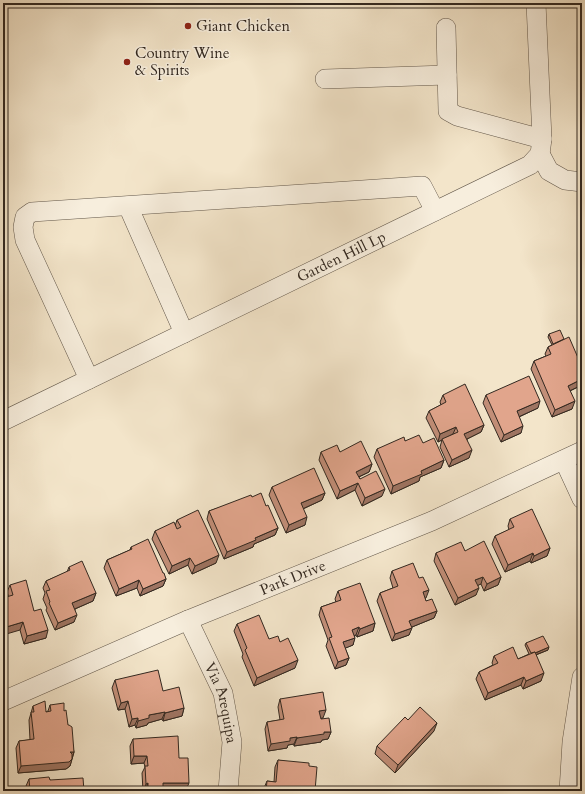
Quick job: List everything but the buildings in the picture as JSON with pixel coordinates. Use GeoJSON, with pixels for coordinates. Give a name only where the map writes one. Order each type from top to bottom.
{"type":"FeatureCollection","features":[{"type":"Feature","properties":{"kind":"street"},"geometry":{"type":"LineString","coordinates":[[536,3],[541,146],[549,171],[564,180],[582,182]]}},
{"type":"Feature","properties":{"kind":"street"},"geometry":{"type":"LineString","coordinates":[[446,28],[448,111],[457,116],[541,146]]}},
{"type":"Feature","properties":{"kind":"street"},"geometry":{"type":"LineString","coordinates":[[325,79],[447,75]]}},
{"type":"Feature","properties":{"kind":"street","name":"Garden Hill Lp"},"geometry":{"type":"LineString","coordinates":[[3,421],[530,165],[541,146]]}},
{"type":"Feature","properties":{"kind":"street"},"geometry":{"type":"LineString","coordinates":[[89,379],[24,240],[23,227],[25,217],[32,212],[422,186],[435,211]]}},
{"type":"Feature","properties":{"kind":"street"},"geometry":{"type":"LineString","coordinates":[[128,206],[184,333]]}},
{"type":"Feature","properties":{"kind":"street","name":"Park Drive"},"geometry":{"type":"LineString","coordinates":[[3,701],[188,620],[432,521],[582,452]]}},
{"type":"Feature","properties":{"kind":"street"},"geometry":{"type":"LineString","coordinates":[[564,460],[582,499]]}},
{"type":"Feature","properties":{"kind":"street","name":"Via Arequipa"},"geometry":{"type":"LineString","coordinates":[[188,620],[223,693],[232,742],[228,791]]}},
{"type":"Feature","properties":{"kind":"street"},"geometry":{"type":"LineString","coordinates":[[569,791],[572,742],[582,677]]}},
{"type":"Feature","properties":{"kind":"place","name":"Giant Chicken"},"geometry":{"type":"Point","coordinates":[188,26]}},
{"type":"Feature","properties":{"kind":"place","name":"Country Wine & Spirits"},"geometry":{"type":"Point","coordinates":[127,62]}}]}
